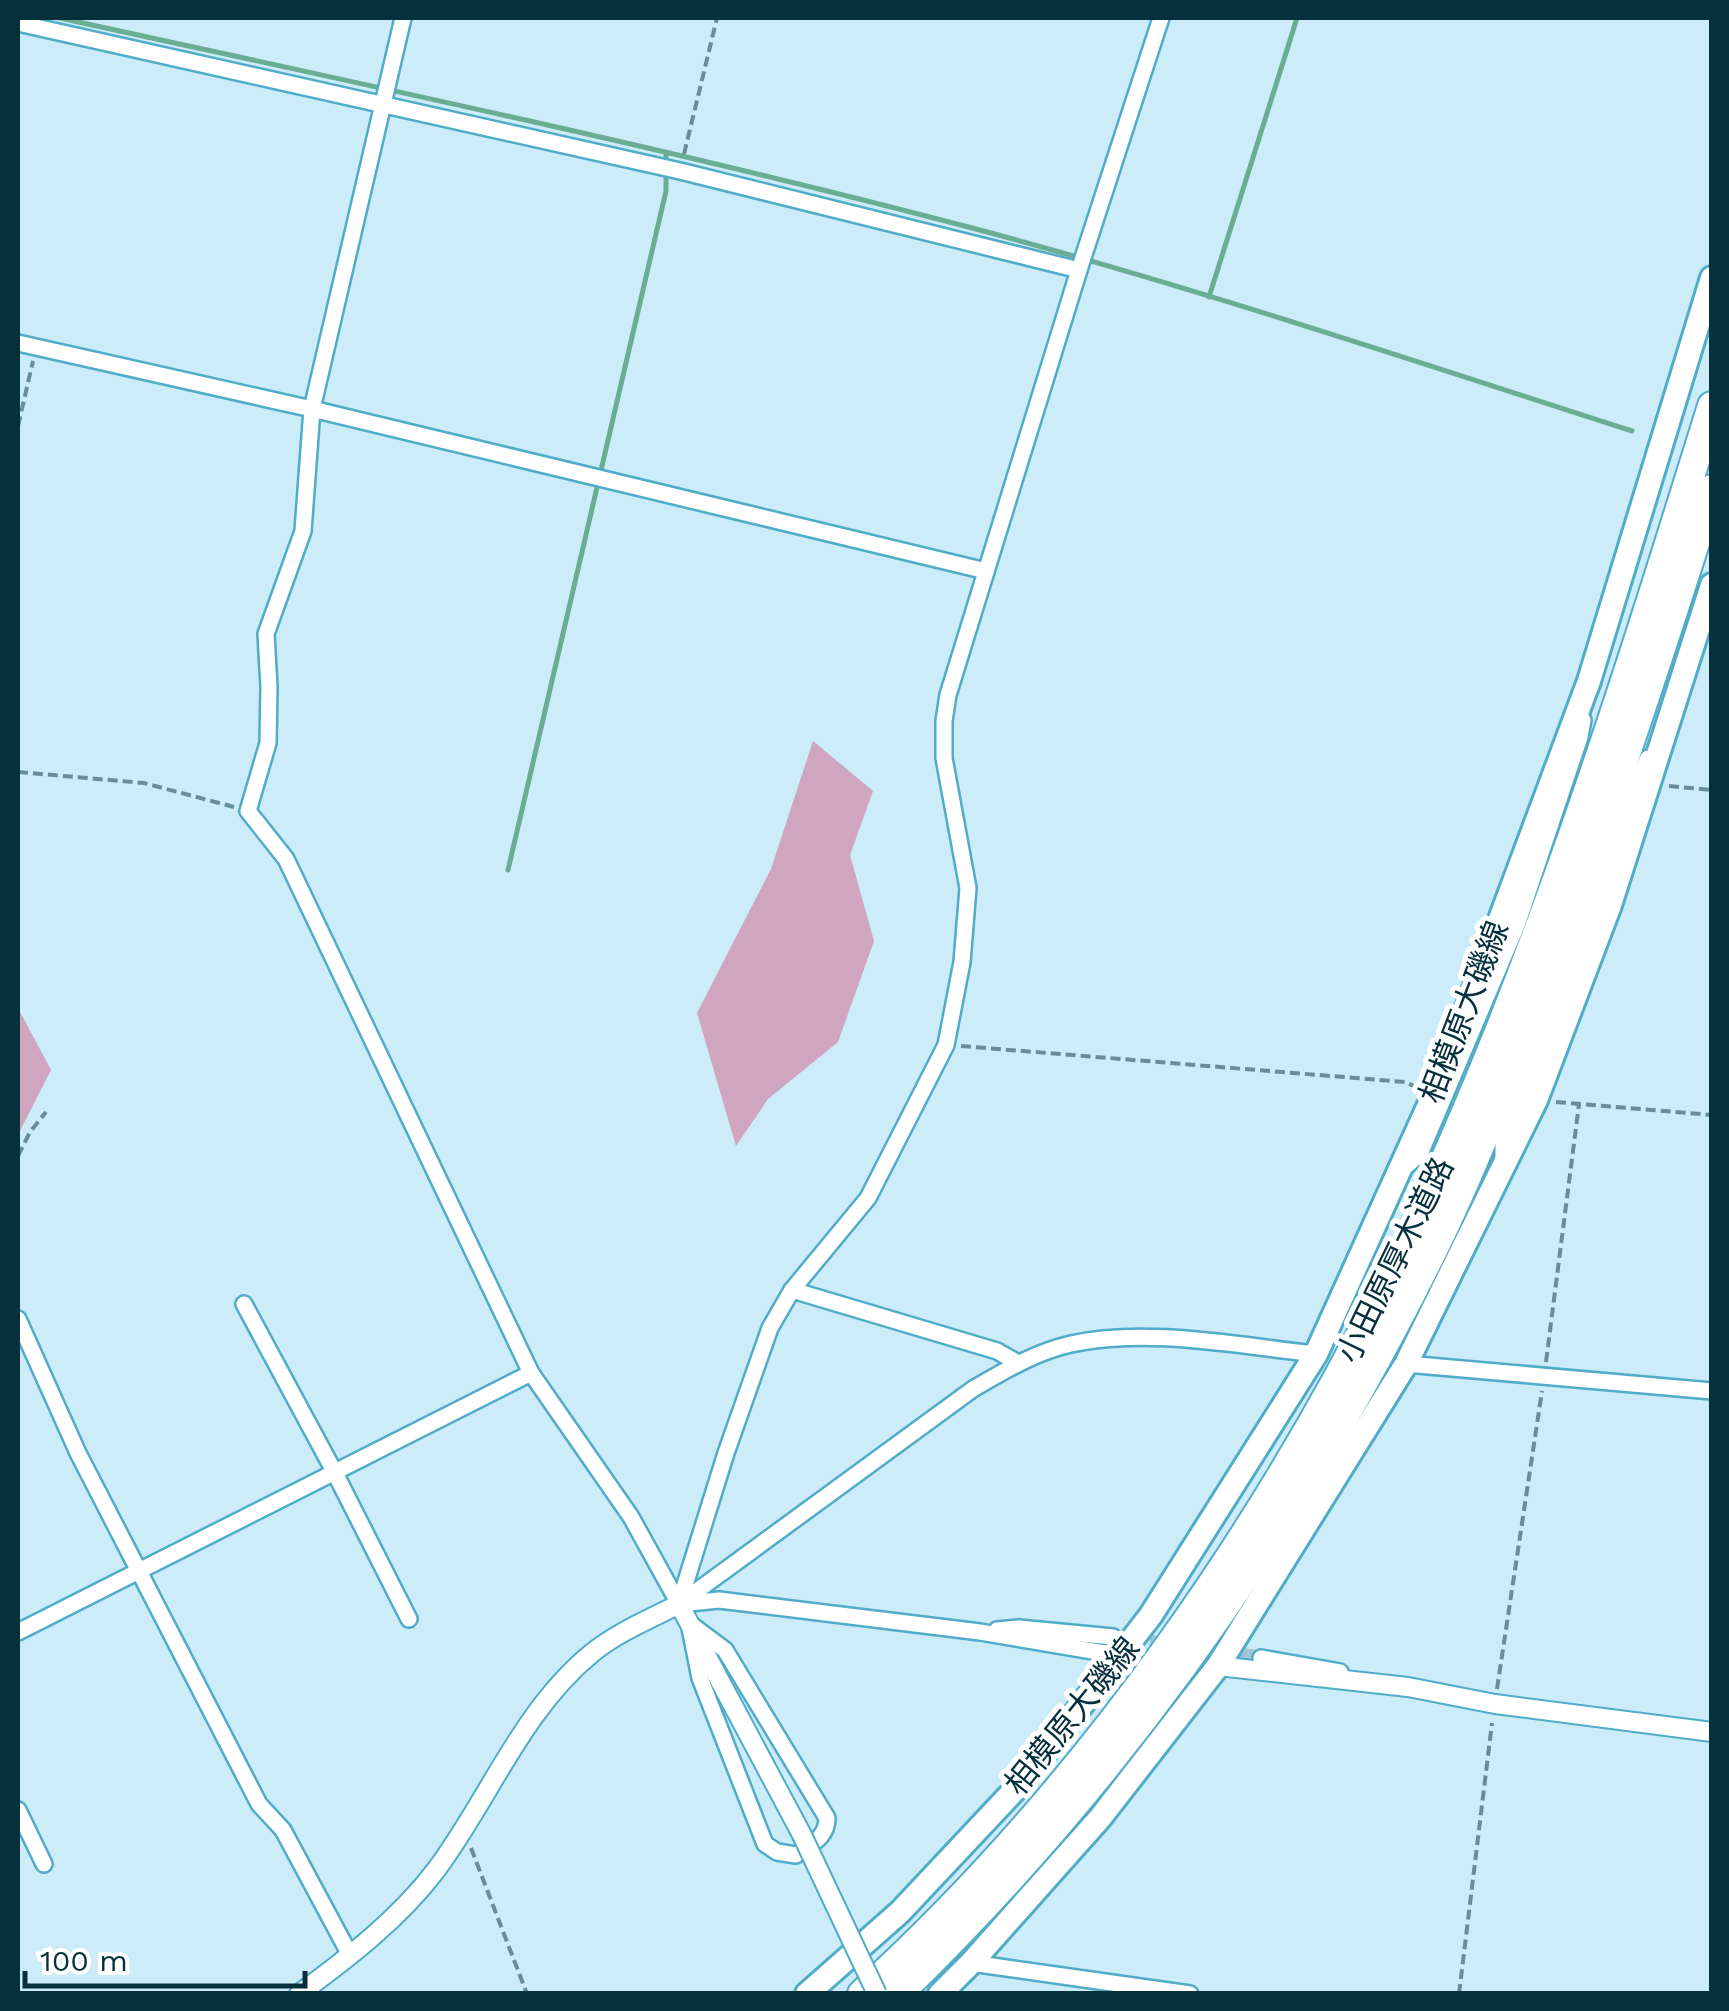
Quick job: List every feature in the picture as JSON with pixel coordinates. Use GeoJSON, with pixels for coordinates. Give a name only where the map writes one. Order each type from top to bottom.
{"type":"FeatureCollection","features":[{"type":"Feature","properties":{"kind":"highway","name":"小田原厚木道路"},"geometry":{"type":"LineString","coordinates":[[862,1994],[966,1890],[1063,1781],[1147,1674],[1248,1531],[1332,1388],[1404,1248],[1474,1090],[1553,892],[1624,688],[1712,406]]}},
{"type":"Feature","properties":{"kind":"highway","name":"小田原厚木道路"},"geometry":{"type":"LineString","coordinates":[[898,1994],[984,1908],[1083,1797],[1174,1680],[1270,1543],[1356,1399],[1428,1261],[1498,1102],[1610,805],[1712,490]]}},
{"type":"Feature","properties":{"kind":"main road","name":"相模原大磯線"},"geometry":{"type":"LineString","coordinates":[[807,1994],[900,1912],[1023,1781],[1316,1354],[1433,1096],[1589,681],[1712,278]]}},
{"type":"Feature","properties":{"kind":"main road"},"geometry":{"type":"LineString","coordinates":[[940,1994],[1100,1818],[1218,1666],[1406,1364],[1536,1100],[1610,905],[1712,585]]}},
{"type":"Feature","properties":{"kind":"street"},"geometry":{"type":"LineString","coordinates":[[402,18],[312,409],[303,531],[266,634],[268,744],[248,811],[286,859],[531,1373],[632,1517],[802,1835],[877,1994]]}},
{"type":"Feature","properties":{"kind":"street"},"geometry":{"type":"LineString","coordinates":[[680,1604],[726,1453],[770,1328],[792,1290],[868,1198],[946,1045],[962,962],[968,888],[944,758],[948,695],[1078,270],[1161,18]]}},
{"type":"Feature","properties":{"kind":"street"},"geometry":{"type":"LineString","coordinates":[[18,23],[680,170],[1078,270]]}},
{"type":"Feature","properties":{"kind":"street"},"geometry":{"type":"LineString","coordinates":[[18,343],[312,409],[986,571]]}},
{"type":"Feature","properties":{"kind":"street"},"geometry":{"type":"LineString","coordinates":[[1398,1172],[1420,1154],[1517,924],[1580,737],[1589,681]]}},
{"type":"Feature","properties":{"kind":"street"},"geometry":{"type":"LineString","coordinates":[[1504,1166],[1503,1142],[1634,788],[1673,705]]}},
{"type":"Feature","properties":{"kind":"street"},"geometry":{"type":"LineString","coordinates":[[792,1290],[997,1351],[1018,1363]]}},
{"type":"Feature","properties":{"kind":"street"},"geometry":{"type":"LineString","coordinates":[[244,1304],[409,1620]]}},
{"type":"Feature","properties":{"kind":"street"},"geometry":{"type":"LineString","coordinates":[[18,1318],[78,1453],[260,1804],[282,1830],[350,1955]]}},
{"type":"Feature","properties":{"kind":"street"},"geometry":{"type":"LineString","coordinates":[[299,1994],[350,1955],[434,1874],[549,1694],[593,1652],[680,1604],[973,1389],[1018,1363],[1070,1344],[1130,1338],[1316,1354]]}},
{"type":"Feature","properties":{"kind":"street"},"geometry":{"type":"LineString","coordinates":[[1406,1364],[1712,1391]]}},
{"type":"Feature","properties":{"kind":"street"},"geometry":{"type":"LineString","coordinates":[[18,1632],[531,1373]]}},
{"type":"Feature","properties":{"kind":"street"},"geometry":{"type":"LineString","coordinates":[[680,1604],[719,1600],[1117,1646]]}},
{"type":"Feature","properties":{"kind":"street"},"geometry":{"type":"LineString","coordinates":[[689,1623],[725,1650],[827,1818],[822,1837],[796,1855],[776,1852],[765,1844],[700,1678],[689,1623]]}},
{"type":"Feature","properties":{"kind":"street"},"geometry":{"type":"LineString","coordinates":[[1262,1658],[1495,1704],[1712,1732]]}},
{"type":"Feature","properties":{"kind":"street"},"geometry":{"type":"LineString","coordinates":[[1218,1666],[1408,1687]]}},
{"type":"Feature","properties":{"kind":"street"},"geometry":{"type":"LineString","coordinates":[[18,1810],[44,1864]]}},
{"type":"Feature","properties":{"kind":"street"},"geometry":{"type":"LineString","coordinates":[[971,1963],[1190,1994]]}},
{"type":"Feature","properties":{"kind":"path"},"geometry":{"type":"LineString","coordinates":[[687,143],[717,18]]}},
{"type":"Feature","properties":{"kind":"path"},"geometry":{"type":"LineString","coordinates":[[18,426],[36,347]]}},
{"type":"Feature","properties":{"kind":"path"},"geometry":{"type":"LineString","coordinates":[[18,772],[144,783],[248,811]]}},
{"type":"Feature","properties":{"kind":"path"},"geometry":{"type":"LineString","coordinates":[[1650,783],[1712,790]]}},
{"type":"Feature","properties":{"kind":"path"},"geometry":{"type":"LineString","coordinates":[[946,1045],[1405,1082],[1433,1096]]}},
{"type":"Feature","properties":{"kind":"path"},"geometry":{"type":"LineString","coordinates":[[1536,1100],[1712,1115]]}},
{"type":"Feature","properties":{"kind":"path"},"geometry":{"type":"LineString","coordinates":[[1546,1360],[1579,1104]]}},
{"type":"Feature","properties":{"kind":"path"},"geometry":{"type":"LineString","coordinates":[[18,1156],[46,1112]]}},
{"type":"Feature","properties":{"kind":"path"},"geometry":{"type":"LineString","coordinates":[[1459,1994],[1495,1704],[1544,1380]]}},
{"type":"Feature","properties":{"kind":"path"},"geometry":{"type":"LineString","coordinates":[[464,1830],[527,1994]]}},
{"type":"Feature","properties":{"kind":"shaded area"},"geometry":{"type":"Polygon","coordinates":[[[813,741],[873,791],[850,855],[874,941],[838,1042],[768,1099],[736,1146],[697,1013],[771,869],[813,741]]]}},
{"type":"Feature","properties":{"kind":"shaded area"},"geometry":{"type":"Polygon","coordinates":[[[18,1008],[51,1070],[18,1135],[18,1008]]]}},
{"type":"Feature","properties":{"kind":"waterway"},"geometry":{"type":"LineString","coordinates":[[60,18],[634,145],[976,229],[1223,300],[1632,431]]}},
{"type":"Feature","properties":{"kind":"waterway"},"geometry":{"type":"LineString","coordinates":[[1209,297],[1297,18]]}},
{"type":"Feature","properties":{"kind":"waterway"},"geometry":{"type":"LineString","coordinates":[[508,870],[666,191],[666,153]]}},
{"type":"Feature","properties":{"kind":"tunnel"},"geometry":{"type":"LineString","coordinates":[[1127,1639],[1261,1658]]}}]}
